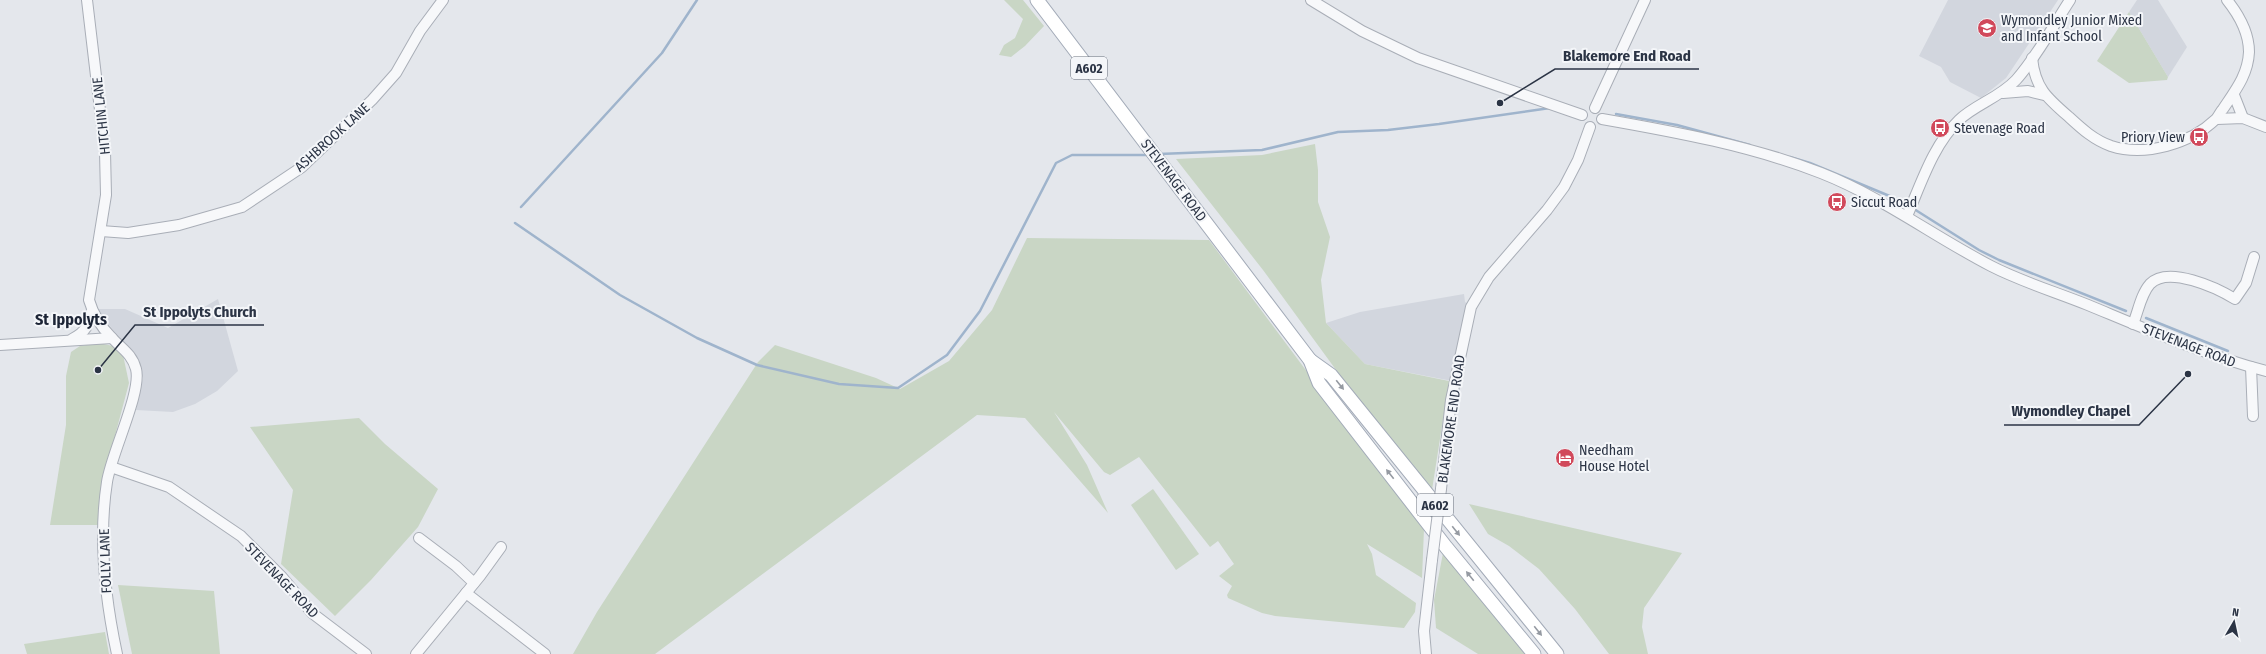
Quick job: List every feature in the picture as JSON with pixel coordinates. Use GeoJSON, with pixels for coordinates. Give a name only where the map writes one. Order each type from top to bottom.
{"type":"FeatureCollection","features":[{"type":"Feature","properties":{"kind":"main road","name":"STEVENAGE ROAD"},"geometry":{"type":"LineString","coordinates":[[1037,0],[1310,360]]}},
{"type":"Feature","properties":{"kind":"main road","name":"A602"},"geometry":{"type":"LineString","coordinates":[[1310,360],[1319,383],[1446,547],[1534,654]]}},
{"type":"Feature","properties":{"kind":"main road","name":"A602"},"geometry":{"type":"LineString","coordinates":[[1310,360],[1332,375],[1557,654]]}},
{"type":"Feature","properties":{"kind":"street","name":"HITCHIN LANE"},"geometry":{"type":"LineString","coordinates":[[87,0],[106,152],[106,195],[101,232]]}},
{"type":"Feature","properties":{"kind":"street","name":"ASHBROOK LANE"},"geometry":{"type":"LineString","coordinates":[[101,232],[128,233],[179,225],[242,207],[302,167],[372,100],[396,73],[420,31],[443,0]]}},
{"type":"Feature","properties":{"kind":"street"},"geometry":{"type":"LineString","coordinates":[[1311,0],[1362,31],[1418,58],[1582,115],[1586,125],[1590,127],[1595,127],[1602,119],[1602,114],[1596,108]]}},
{"type":"Feature","properties":{"kind":"street"},"geometry":{"type":"LineString","coordinates":[[1596,108],[1645,0]]}},
{"type":"Feature","properties":{"kind":"street"},"geometry":{"type":"LineString","coordinates":[[1907,216],[1933,158],[1949,131],[1966,114],[2003,93],[2017,79],[2070,0]]}},
{"type":"Feature","properties":{"kind":"street"},"geometry":{"type":"LineString","coordinates":[[2032,58],[2036,77],[2044,95],[2093,138],[2112,146],[2125,149],[2153,149],[2165,146],[2189,136],[2217,119],[2234,95],[2244,75],[2249,52],[2242,22],[2227,0]]}},
{"type":"Feature","properties":{"kind":"street"},"geometry":{"type":"LineString","coordinates":[[2003,93],[2028,91],[2044,95]]}},
{"type":"Feature","properties":{"kind":"street"},"geometry":{"type":"LineString","coordinates":[[2234,95],[2243,118]]}},
{"type":"Feature","properties":{"kind":"street"},"geometry":{"type":"LineString","coordinates":[[1582,115],[1585,110],[1596,108]]}},
{"type":"Feature","properties":{"kind":"street"},"geometry":{"type":"LineString","coordinates":[[2217,119],[2243,118],[2266,127]]}},
{"type":"Feature","properties":{"kind":"street","name":"STEVENAGE ROAD"},"geometry":{"type":"LineString","coordinates":[[1602,119],[1675,132],[1809,168],[1865,192],[1992,266],[2134,324],[2251,367],[2266,371]]}},
{"type":"Feature","properties":{"kind":"street","name":"BLAKEMORE END ROAD"},"geometry":{"type":"LineString","coordinates":[[1426,654],[1424,631],[1451,400],[1471,307],[1489,277],[1547,210],[1564,187],[1578,160],[1590,127]]}},
{"type":"Feature","properties":{"kind":"street"},"geometry":{"type":"LineString","coordinates":[[101,232],[89,300],[92,310],[112,338],[130,353],[136,370],[136,391],[111,467]]}},
{"type":"Feature","properties":{"kind":"street"},"geometry":{"type":"LineString","coordinates":[[2134,324],[2147,287],[2153,281],[2163,277],[2200,282],[2235,299],[2246,283],[2254,257]]}},
{"type":"Feature","properties":{"kind":"street"},"geometry":{"type":"LineString","coordinates":[[70,340],[82,334],[88,326],[92,310]]}},
{"type":"Feature","properties":{"kind":"street"},"geometry":{"type":"LineString","coordinates":[[0,345],[112,338]]}},
{"type":"Feature","properties":{"kind":"street"},"geometry":{"type":"LineString","coordinates":[[2251,367],[2253,416]]}},
{"type":"Feature","properties":{"kind":"street","name":"STEVENAGE ROAD"},"geometry":{"type":"LineString","coordinates":[[111,467],[169,487],[240,536],[282,577],[312,613],[366,654]]}},
{"type":"Feature","properties":{"kind":"street","name":"FOLLY LANE"},"geometry":{"type":"LineString","coordinates":[[111,467],[107,482],[104,524],[104,567],[107,604],[117,654]]}},
{"type":"Feature","properties":{"kind":"street"},"geometry":{"type":"LineString","coordinates":[[419,538],[456,566],[474,583]]}},
{"type":"Feature","properties":{"kind":"street"},"geometry":{"type":"LineString","coordinates":[[416,654],[474,583],[501,547]]}},
{"type":"Feature","properties":{"kind":"street"},"geometry":{"type":"LineString","coordinates":[[466,593],[545,654]]}},
{"type":"Feature","properties":{"kind":"shaded area","name":"Wymondley Junior Mixed and Infant School"},"geometry":{"type":"Polygon","coordinates":[[[1948,0],[2058,0],[2006,78],[1981,98],[1950,82],[1941,67],[1919,56],[1948,0]]]}},
{"type":"Feature","properties":{"kind":"shaded area"},"geometry":{"type":"Polygon","coordinates":[[[2137,0],[2158,0],[2187,47],[2168,77],[2129,12],[2137,0]]]}},
{"type":"Feature","properties":{"kind":"shaded area"},"geometry":{"type":"Polygon","coordinates":[[[1464,294],[1465,302],[1469,305],[1462,324],[1452,381],[1365,364],[1326,323],[1360,312],[1464,294]]]}},
{"type":"Feature","properties":{"kind":"shaded area"},"geometry":{"type":"Polygon","coordinates":[[[218,299],[238,371],[217,391],[195,404],[173,412],[136,410],[143,378],[130,352],[97,309],[125,309],[168,328],[218,299]]]}},
{"type":"Feature","properties":{"kind":"green space"},"geometry":{"type":"Polygon","coordinates":[[[1004,0],[1023,0],[1044,26],[1025,46],[1011,57],[999,55],[1004,45],[1015,38],[1023,19],[1004,0]]]}},
{"type":"Feature","properties":{"kind":"green space"},"geometry":{"type":"Polygon","coordinates":[[[2129,12],[2168,77],[2167,80],[2129,83],[2097,61],[2129,12]]]}},
{"type":"Feature","properties":{"kind":"green space"},"geometry":{"type":"Polygon","coordinates":[[[1315,144],[1318,170],[1318,202],[1330,237],[1321,280],[1326,323],[1365,364],[1449,381],[1432,490],[1339,374],[1263,270],[1176,159],[1262,155],[1315,144]]]}},
{"type":"Feature","properties":{"kind":"green space"},"geometry":{"type":"Polygon","coordinates":[[[1027,238],[1209,240],[1424,529],[1422,578],[1367,544],[1372,554],[1376,575],[1416,603],[1415,612],[1404,628],[1275,616],[1262,613],[1228,598],[1227,595],[1232,586],[1219,576],[1234,564],[1218,541],[1210,547],[1139,457],[1110,475],[1104,472],[1054,412],[1087,465],[1108,513],[1025,418],[977,415],[655,654],[573,654],[597,612],[758,362],[775,345],[876,378],[900,389],[949,361],[992,310],[1027,238]]]}},
{"type":"Feature","properties":{"kind":"green space"},"geometry":{"type":"Polygon","coordinates":[[[99,343],[113,346],[123,355],[129,383],[103,481],[99,525],[50,525],[66,425],[66,376],[71,352],[80,346],[99,343]]]}},
{"type":"Feature","properties":{"kind":"green space"},"geometry":{"type":"Polygon","coordinates":[[[359,418],[385,444],[438,489],[418,527],[371,580],[335,616],[281,564],[293,490],[250,427],[359,418]]]}},
{"type":"Feature","properties":{"kind":"green space"},"geometry":{"type":"Polygon","coordinates":[[[1153,489],[1199,554],[1176,570],[1131,505],[1153,489]]]}},
{"type":"Feature","properties":{"kind":"green space"},"geometry":{"type":"Polygon","coordinates":[[[1469,504],[1682,553],[1644,608],[1642,627],[1648,654],[1609,654],[1575,609],[1539,569],[1509,546],[1488,534],[1469,504]]]}},
{"type":"Feature","properties":{"kind":"green space"},"geometry":{"type":"Polygon","coordinates":[[[1443,553],[1525,654],[1478,654],[1436,628],[1434,600],[1443,553]]]}},
{"type":"Feature","properties":{"kind":"green space"},"geometry":{"type":"Polygon","coordinates":[[[118,585],[214,591],[220,654],[132,654],[118,585]]]}},
{"type":"Feature","properties":{"kind":"green space"},"geometry":{"type":"Polygon","coordinates":[[[105,632],[109,654],[27,654],[24,644],[105,632]]]}},
{"type":"Feature","properties":{"kind":"waterway"},"geometry":{"type":"LineString","coordinates":[[521,207],[662,53],[697,0]]}},
{"type":"Feature","properties":{"kind":"waterway"},"geometry":{"type":"LineString","coordinates":[[1159,154],[1262,150],[1338,132],[1388,130],[1550,108]]}},
{"type":"Feature","properties":{"kind":"waterway"},"geometry":{"type":"LineString","coordinates":[[1616,114],[1677,125],[1750,145]]}},
{"type":"Feature","properties":{"kind":"waterway"},"geometry":{"type":"LineString","coordinates":[[515,223],[620,295],[697,338],[757,365],[839,384],[898,388],[947,355],[980,311],[1056,163],[1072,155],[1148,155]]}},
{"type":"Feature","properties":{"kind":"waterway"},"geometry":{"type":"LineString","coordinates":[[1790,157],[1810,163],[1904,202]]}},
{"type":"Feature","properties":{"kind":"waterway"},"geometry":{"type":"LineString","coordinates":[[1914,209],[1979,250],[1999,260],[2126,311]]}},
{"type":"Feature","properties":{"kind":"waterway"},"geometry":{"type":"LineString","coordinates":[[2146,318],[2228,351]]}},
{"type":"Feature","properties":{"kind":"place","name":"Wymondley Junior Mixed and Infant School"},"geometry":{"type":"Point","coordinates":[1987,28]}},
{"type":"Feature","properties":{"kind":"place","name":"Blakemore End Road"},"geometry":{"type":"Point","coordinates":[1500,103]}},
{"type":"Feature","properties":{"kind":"place","name":"Stevenage Road"},"geometry":{"type":"Point","coordinates":[1940,128]}},
{"type":"Feature","properties":{"kind":"place","name":"Priory View"},"geometry":{"type":"Point","coordinates":[2199,137]}},
{"type":"Feature","properties":{"kind":"place","name":"Siccut Road"},"geometry":{"type":"Point","coordinates":[1837,202]}},
{"type":"Feature","properties":{"kind":"place","name":"St Ippolyts Church"},"geometry":{"type":"Point","coordinates":[98,370]}},
{"type":"Feature","properties":{"kind":"place","name":"Wymondley Chapel"},"geometry":{"type":"Point","coordinates":[2188,374]}},
{"type":"Feature","properties":{"kind":"place","name":"Needham House Hotel"},"geometry":{"type":"Point","coordinates":[1565,458]}},
{"type":"Feature","properties":{"kind":"district","name":"St Ippolyts"},"geometry":{"type":"Point","coordinates":[71,319]}}]}
